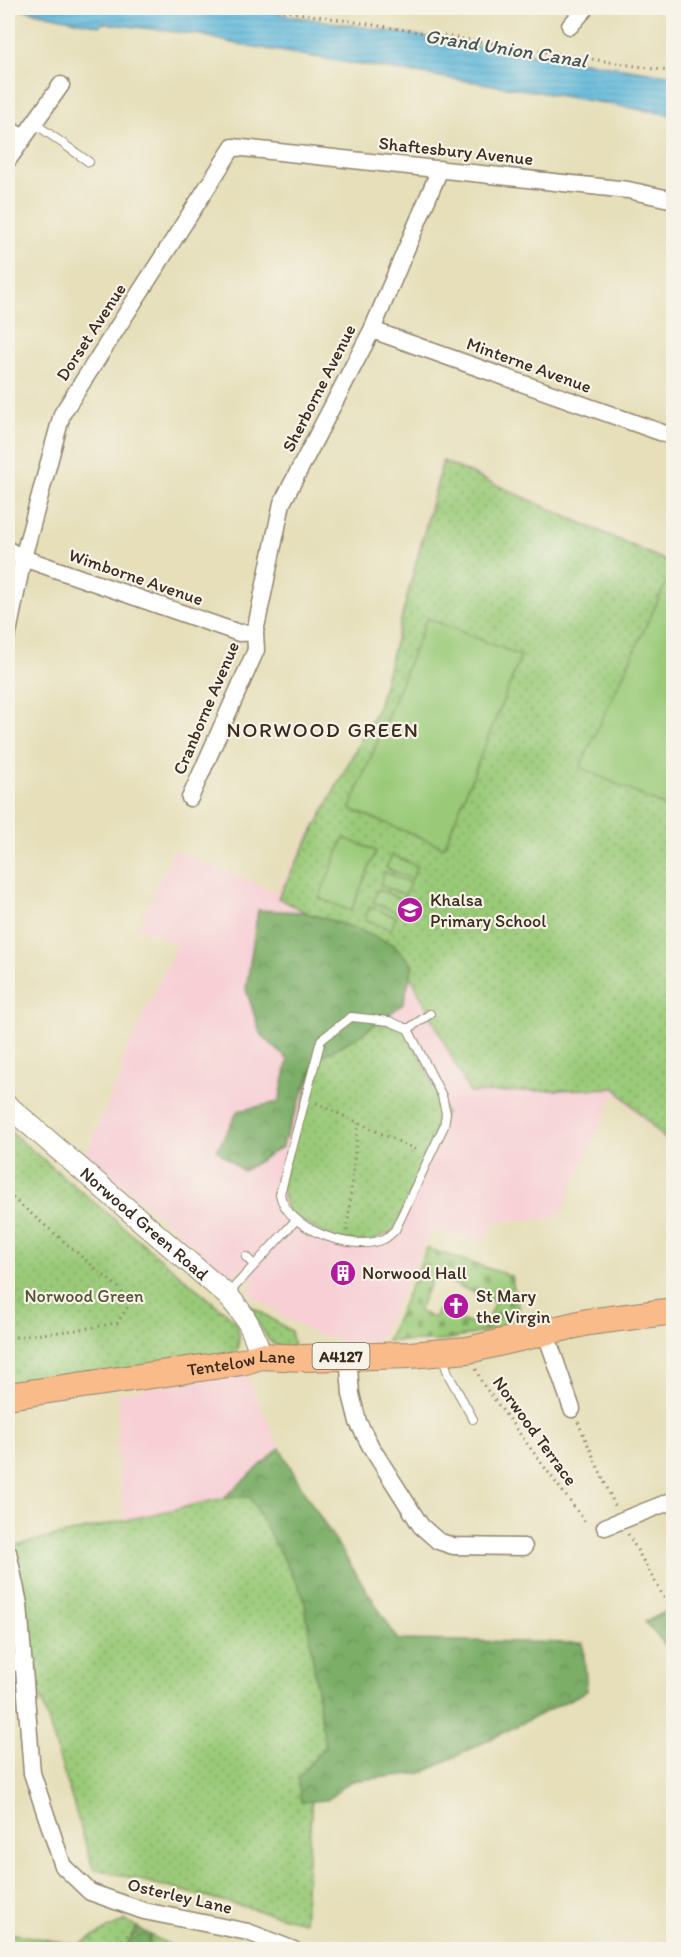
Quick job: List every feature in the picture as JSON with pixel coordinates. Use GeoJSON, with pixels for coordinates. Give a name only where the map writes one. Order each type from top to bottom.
{"type":"FeatureCollection","features":[{"type":"Feature","properties":{"kind":"main road","name":"Tentelow Lane"},"geometry":{"type":"LineString","coordinates":[[8,1396],[242,1362],[261,1356],[293,1358],[468,1350],[545,1331],[630,1315],[674,1311]]}},
{"type":"Feature","properties":{"kind":"street"},"geometry":{"type":"LineString","coordinates":[[570,26],[586,8]]}},
{"type":"Feature","properties":{"kind":"street"},"geometry":{"type":"LineString","coordinates":[[8,160],[61,85]]}},
{"type":"Feature","properties":{"kind":"street"},"geometry":{"type":"LineString","coordinates":[[8,128],[23,139]]}},
{"type":"Feature","properties":{"kind":"street","name":"Shaftesbury Avenue"},"geometry":{"type":"LineString","coordinates":[[233,147],[628,190],[674,200]]}},
{"type":"Feature","properties":{"kind":"street","name":"Dorset Avenue"},"geometry":{"type":"LineString","coordinates":[[8,633],[23,558],[62,414],[233,147]]}},
{"type":"Feature","properties":{"kind":"street","name":"Sherborne Avenue"},"geometry":{"type":"LineString","coordinates":[[255,632],[282,504],[372,330],[440,169]]}},
{"type":"Feature","properties":{"kind":"street","name":"Minterne Avenue"},"geometry":{"type":"LineString","coordinates":[[372,330],[674,438]]}},
{"type":"Feature","properties":{"kind":"street","name":"Wimborne Avenue"},"geometry":{"type":"LineString","coordinates":[[8,550],[23,558],[239,633],[255,632]]}},
{"type":"Feature","properties":{"kind":"street","name":"Cranborne Avenue"},"geometry":{"type":"LineString","coordinates":[[190,798],[256,650],[255,632]]}},
{"type":"Feature","properties":{"kind":"street","name":"Norwood Green Road"},"geometry":{"type":"LineString","coordinates":[[8,1106],[227,1295],[248,1319],[257,1339],[261,1356]]}},
{"type":"Feature","properties":{"kind":"street"},"geometry":{"type":"LineString","coordinates":[[545,1331],[572,1409]]}},
{"type":"Feature","properties":{"kind":"street"},"geometry":{"type":"LineString","coordinates":[[348,1356],[352,1402],[358,1422],[371,1447],[421,1526],[438,1541],[453,1546],[524,1547]]}},
{"type":"Feature","properties":{"kind":"street"},"geometry":{"type":"LineString","coordinates":[[605,1527],[674,1500]]}},
{"type":"Feature","properties":{"kind":"street","name":"Osterley Lane"},"geometry":{"type":"LineString","coordinates":[[8,1552],[19,1604],[16,1663],[32,1773],[63,1866],[90,1892],[144,1911],[248,1932],[294,1950]]}},
{"type":"Feature","properties":{"kind":"lane"},"geometry":{"type":"LineString","coordinates":[[34,123],[89,162]]}},
{"type":"Feature","properties":{"kind":"lane"},"geometry":{"type":"LineString","coordinates":[[408,1029],[430,1014]]}},
{"type":"Feature","properties":{"kind":"lane"},"geometry":{"type":"LineString","coordinates":[[351,1017],[389,1021],[408,1029],[442,1096],[446,1113],[444,1126],[431,1157],[395,1230],[385,1239],[370,1242],[346,1242],[332,1239],[296,1220],[281,1204],[281,1184],[306,1099],[321,1040],[351,1017]]}},
{"type":"Feature","properties":{"kind":"lane"},"geometry":{"type":"LineString","coordinates":[[227,1295],[296,1220]]}},
{"type":"Feature","properties":{"kind":"lane"},"geometry":{"type":"LineString","coordinates":[[246,1257],[254,1265]]}},
{"type":"Feature","properties":{"kind":"lane"},"geometry":{"type":"LineString","coordinates":[[441,1353],[449,1376],[472,1419]]}},
{"type":"Feature","properties":{"kind":"path"},"geometry":{"type":"LineString","coordinates":[[266,8],[674,72]]}},
{"type":"Feature","properties":{"kind":"path"},"geometry":{"type":"LineString","coordinates":[[306,1099],[431,1157]]}},
{"type":"Feature","properties":{"kind":"path"},"geometry":{"type":"LineString","coordinates":[[346,1242],[358,1123]]}},
{"type":"Feature","properties":{"kind":"path"},"geometry":{"type":"LineString","coordinates":[[8,1194],[120,1289],[129,1305],[117,1323],[8,1338]]}},
{"type":"Feature","properties":{"kind":"path","name":"Norwood Terrace"},"geometry":{"type":"LineString","coordinates":[[468,1350],[482,1383],[586,1523]]}},
{"type":"Feature","properties":{"kind":"path"},"geometry":{"type":"LineString","coordinates":[[133,1950],[135,1929],[144,1911]]}},
{"type":"Feature","properties":{"kind":"path"},"geometry":{"type":"LineString","coordinates":[[113,1948],[135,1929]]}},
{"type":"Feature","properties":{"kind":"shaded area","name":"Khalsa Primary School"},"geometry":{"type":"Polygon","coordinates":[[[441,458],[673,562],[673,1149],[615,1093],[559,1218],[495,1221],[485,1240],[431,1231],[379,1341],[345,1342],[313,1333],[281,1315],[251,1294],[249,1288],[254,1282],[241,1268],[233,1275],[224,1272],[86,1153],[123,1070],[120,1066],[177,944],[138,928],[174,850],[277,892],[376,712],[441,458]]]}},
{"type":"Feature","properties":{"kind":"shaded area"},"geometry":{"type":"Polygon","coordinates":[[[246,1374],[280,1448],[224,1498],[124,1521],[117,1449],[119,1393],[246,1374]]]}},
{"type":"Feature","properties":{"kind":"green space"},"geometry":{"type":"Polygon","coordinates":[[[443,461],[673,564],[673,1147],[615,1088],[470,1093],[403,961],[278,898],[378,707],[443,461]]]}},
{"type":"Feature","properties":{"kind":"green space"},"geometry":{"type":"Polygon","coordinates":[[[667,581],[674,584],[673,810],[580,767],[667,581]]]}},
{"type":"Feature","properties":{"kind":"green space"},"geometry":{"type":"Polygon","coordinates":[[[427,618],[521,656],[444,847],[350,809],[427,618]]]}},
{"type":"Feature","properties":{"kind":"green space"},"geometry":{"type":"Polygon","coordinates":[[[344,838],[376,851],[351,911],[319,898],[344,838]]]}},
{"type":"Feature","properties":{"kind":"green space"},"geometry":{"type":"Polygon","coordinates":[[[392,855],[417,866],[412,879],[386,868],[392,855]]]}},
{"type":"Feature","properties":{"kind":"green space"},"geometry":{"type":"Polygon","coordinates":[[[385,872],[410,883],[405,895],[380,885],[385,872]]]}},
{"type":"Feature","properties":{"kind":"green space"},"geometry":{"type":"Polygon","coordinates":[[[378,889],[403,900],[398,913],[373,902],[378,889]]]}},
{"type":"Feature","properties":{"kind":"green space"},"geometry":{"type":"Polygon","coordinates":[[[370,907],[396,917],[391,930],[365,919],[370,907]]]}},
{"type":"Feature","properties":{"kind":"green space"},"geometry":{"type":"Polygon","coordinates":[[[258,910],[304,912],[352,927],[394,945],[413,965],[403,1004],[359,1036],[316,1059],[282,1147],[243,1171],[217,1150],[238,1111],[279,1102],[288,1060],[260,1033],[246,989],[258,910]]]}},
{"type":"Feature","properties":{"kind":"green space"},"geometry":{"type":"Polygon","coordinates":[[[351,1017],[408,1029],[446,1113],[395,1230],[370,1242],[332,1239],[287,1212],[281,1184],[321,1040],[351,1017]]]}},
{"type":"Feature","properties":{"kind":"green space","name":"Norwood Green"},"geometry":{"type":"Polygon","coordinates":[[[8,1130],[235,1321],[239,1334],[238,1348],[230,1355],[8,1388],[8,1130]]]}},
{"type":"Feature","properties":{"kind":"green space"},"geometry":{"type":"Polygon","coordinates":[[[427,1248],[511,1276],[522,1324],[441,1341],[387,1341],[427,1248]],[[434,1275],[418,1311],[434,1318],[438,1310],[483,1329],[495,1302],[434,1275]]]}},
{"type":"Feature","properties":{"kind":"green space"},"geometry":{"type":"Polygon","coordinates":[[[246,1303],[291,1331],[294,1348],[276,1346],[269,1340],[246,1303]]]}},
{"type":"Feature","properties":{"kind":"green space"},"geometry":{"type":"Polygon","coordinates":[[[280,1448],[302,1488],[398,1640],[583,1643],[587,1691],[422,1773],[351,1781],[327,1800],[301,1802],[298,1778],[325,1746],[304,1597],[250,1497],[224,1498],[280,1448]]]}},
{"type":"Feature","properties":{"kind":"green space"},"geometry":{"type":"Polygon","coordinates":[[[250,1496],[396,1763],[312,1798],[304,1922],[93,1868],[31,1665],[12,1546],[224,1498],[250,1496]]]}},
{"type":"Feature","properties":{"kind":"green space"},"geometry":{"type":"Polygon","coordinates":[[[673,1608],[673,1654],[645,1622],[673,1608]]]}},
{"type":"Feature","properties":{"kind":"green space"},"geometry":{"type":"Polygon","coordinates":[[[125,1920],[137,1927],[125,1949],[8,1949],[8,1933],[78,1945],[125,1920]]]}},
{"type":"Feature","properties":{"kind":"green space"},"geometry":{"type":"Polygon","coordinates":[[[137,1927],[150,1935],[149,1949],[125,1949],[137,1927]]]}},
{"type":"Feature","properties":{"kind":"green space"},"geometry":{"type":"Polygon","coordinates":[[[150,1935],[178,1949],[149,1950],[150,1935]]]}},
{"type":"Feature","properties":{"kind":"water"},"geometry":{"type":"Polygon","coordinates":[[[15,8],[243,8],[673,76],[673,115],[343,62],[232,43],[202,35],[103,23],[99,26],[15,8]]]}},
{"type":"Feature","properties":{"kind":"place","name":"Khalsa Primary School"},"geometry":{"type":"Point","coordinates":[410,910]}},
{"type":"Feature","properties":{"kind":"place","name":"Norwood Hall"},"geometry":{"type":"Point","coordinates":[343,1273]}},
{"type":"Feature","properties":{"kind":"place","name":"St Mary the Virgin"},"geometry":{"type":"Point","coordinates":[456,1306]}},
{"type":"Feature","properties":{"kind":"district","name":"NORWOOD GREEN"},"geometry":{"type":"Point","coordinates":[323,730]}},
{"type":"Feature","properties":{"kind":"water label","name":"Grand Union Canal"},"geometry":{"type":"Point","coordinates":[506,48]}}]}
